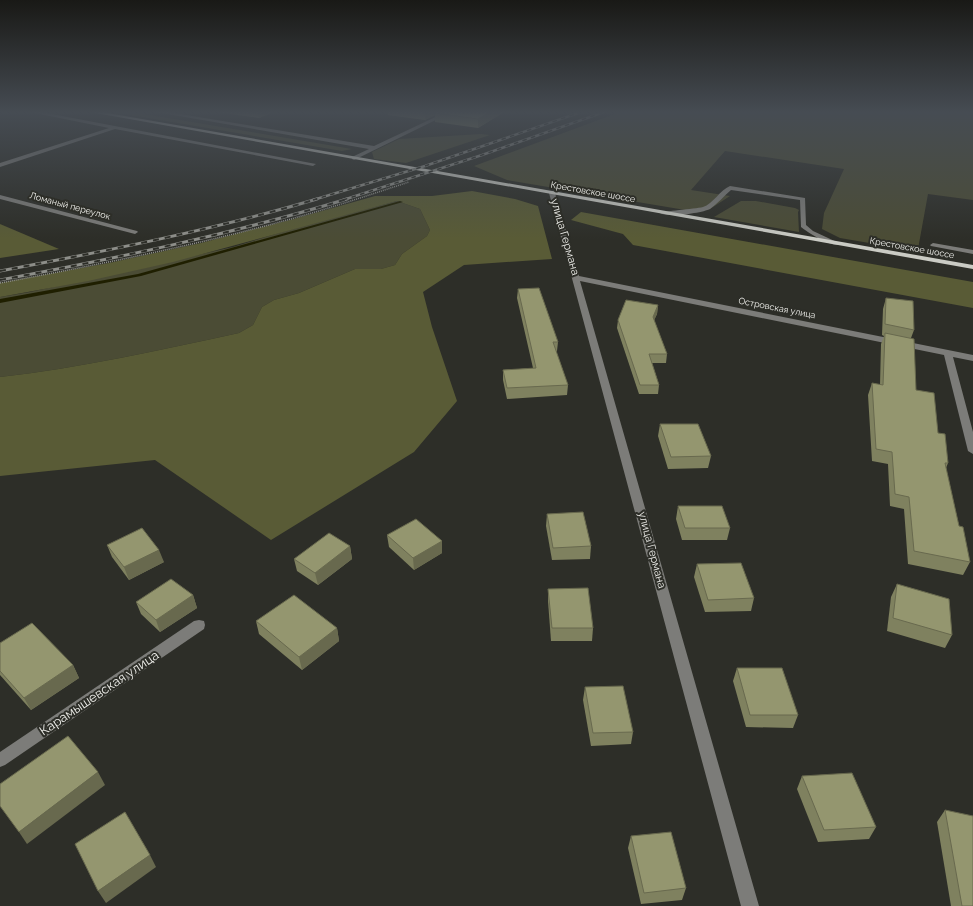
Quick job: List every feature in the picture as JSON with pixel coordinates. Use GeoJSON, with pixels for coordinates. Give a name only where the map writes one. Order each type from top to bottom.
{"type":"FeatureCollection","features":[{"type":"Feature","properties":{"kind":"main road","name":"Крестовское шоссе"},"geometry":{"type":"LineString","coordinates":[[333,154],[973,267]]}},
{"type":"Feature","properties":{"kind":"street"},"geometry":{"type":"LineString","coordinates":[[0,166],[35,154]]}},
{"type":"Feature","properties":{"kind":"street"},"geometry":{"type":"LineString","coordinates":[[260,154],[313,164]]}},
{"type":"Feature","properties":{"kind":"street"},"geometry":{"type":"LineString","coordinates":[[354,158],[362,154]]}},
{"type":"Feature","properties":{"kind":"street"},"geometry":{"type":"LineString","coordinates":[[661,213],[680,213],[707,208],[730,188],[804,199],[803,226],[811,232],[838,244]]}},
{"type":"Feature","properties":{"kind":"street","name":"улица Германа"},"geometry":{"type":"LineString","coordinates":[[552,193],[750,906]]}},
{"type":"Feature","properties":{"kind":"street","name":"Ломаный переулок"},"geometry":{"type":"LineString","coordinates":[[0,197],[135,232]]}},
{"type":"Feature","properties":{"kind":"street"},"geometry":{"type":"LineString","coordinates":[[933,245],[973,252]]}},
{"type":"Feature","properties":{"kind":"street","name":"Островская улица"},"geometry":{"type":"LineString","coordinates":[[576,278],[973,358]]}},
{"type":"Feature","properties":{"kind":"street"},"geometry":{"type":"LineString","coordinates":[[948,353],[973,451]]}},
{"type":"Feature","properties":{"kind":"street","name":"Карамышевская улица"},"geometry":{"type":"LineString","coordinates":[[0,760],[199,625]]}},
{"type":"Feature","properties":{"kind":"path"},"geometry":{"type":"LineString","coordinates":[[0,283],[108,263],[201,242],[288,220],[412,181]]}},
{"type":"Feature","properties":{"kind":"green space"},"geometry":{"type":"Polygon","coordinates":[[[373,154],[432,154],[406,163],[374,159],[373,154]]]}},
{"type":"Feature","properties":{"kind":"green space"},"geometry":{"type":"Polygon","coordinates":[[[506,154],[722,154],[691,190],[730,196],[710,209],[697,212],[507,180],[474,166],[506,154]]]}},
{"type":"Feature","properties":{"kind":"green space"},"geometry":{"type":"Polygon","coordinates":[[[747,154],[973,154],[973,200],[928,194],[918,249],[916,251],[840,238],[822,229],[824,213],[844,169],[747,154]]]}},
{"type":"Feature","properties":{"kind":"green space"},"geometry":{"type":"Polygon","coordinates":[[[472,191],[515,199],[538,206],[552,259],[464,265],[423,292],[432,327],[457,401],[414,452],[271,540],[155,460],[0,476],[0,377],[90,364],[239,333],[253,325],[262,307],[274,300],[299,293],[355,269],[381,269],[395,265],[402,254],[427,236],[430,230],[420,209],[397,201],[173,262],[88,281],[0,297],[0,283],[109,263],[201,243],[375,196],[432,196],[472,191]]]}},
{"type":"Feature","properties":{"kind":"green space"},"geometry":{"type":"Polygon","coordinates":[[[397,201],[420,209],[430,230],[427,236],[402,254],[395,265],[381,269],[355,269],[299,293],[274,300],[262,307],[253,325],[239,333],[90,364],[0,377],[0,297],[30,292],[233,247],[301,226],[397,201]]]}},
{"type":"Feature","properties":{"kind":"green space"},"geometry":{"type":"Polygon","coordinates":[[[741,201],[756,201],[799,210],[799,232],[714,217],[741,201]]]}},
{"type":"Feature","properties":{"kind":"green space"},"geometry":{"type":"Polygon","coordinates":[[[581,212],[973,282],[973,308],[633,245],[623,234],[571,220],[581,212]]]}},
{"type":"Feature","properties":{"kind":"green space"},"geometry":{"type":"Polygon","coordinates":[[[0,224],[59,249],[0,258],[0,224]]]}},
{"type":"Feature","properties":{"kind":"building"},"geometry":{"type":"Polygon","coordinates":[[[539,288],[558,342],[553,342],[568,385],[507,388],[503,370],[536,368],[518,289],[539,288]]]}},
{"type":"Feature","properties":{"kind":"building"},"geometry":{"type":"Polygon","coordinates":[[[886,298],[913,301],[914,330],[885,324],[886,298]]]}},
{"type":"Feature","properties":{"kind":"building"},"geometry":{"type":"Polygon","coordinates":[[[626,300],[658,305],[653,317],[667,354],[649,354],[659,385],[640,385],[618,320],[626,300]]]}},
{"type":"Feature","properties":{"kind":"building"},"geometry":{"type":"Polygon","coordinates":[[[885,333],[914,339],[916,390],[934,393],[938,433],[945,434],[948,463],[945,463],[959,526],[963,527],[970,562],[914,551],[909,497],[895,494],[892,452],[876,449],[872,383],[883,385],[885,333]]]}},
{"type":"Feature","properties":{"kind":"building"},"geometry":{"type":"Polygon","coordinates":[[[660,424],[698,424],[711,456],[671,457],[660,424]]]}},
{"type":"Feature","properties":{"kind":"building"},"geometry":{"type":"Polygon","coordinates":[[[678,506],[722,506],[730,528],[685,528],[678,506]]]}},
{"type":"Feature","properties":{"kind":"building"},"geometry":{"type":"Polygon","coordinates":[[[583,512],[591,546],[553,548],[547,514],[583,512]]]}},
{"type":"Feature","properties":{"kind":"building"},"geometry":{"type":"Polygon","coordinates":[[[416,519],[442,541],[413,558],[387,535],[416,519]]]}},
{"type":"Feature","properties":{"kind":"building"},"geometry":{"type":"Polygon","coordinates":[[[142,528],[159,550],[124,567],[107,545],[142,528]]]}},
{"type":"Feature","properties":{"kind":"building"},"geometry":{"type":"Polygon","coordinates":[[[329,533],[350,546],[315,573],[294,559],[329,533]]]}},
{"type":"Feature","properties":{"kind":"building"},"geometry":{"type":"Polygon","coordinates":[[[741,563],[754,598],[708,600],[697,564],[741,563]]]}},
{"type":"Feature","properties":{"kind":"building"},"geometry":{"type":"Polygon","coordinates":[[[171,579],[193,595],[156,620],[136,602],[171,579]]]}},
{"type":"Feature","properties":{"kind":"building"},"geometry":{"type":"Polygon","coordinates":[[[897,584],[949,599],[952,635],[893,618],[897,584]]]}},
{"type":"Feature","properties":{"kind":"building"},"geometry":{"type":"Polygon","coordinates":[[[588,588],[593,628],[552,628],[548,589],[588,588]]]}},
{"type":"Feature","properties":{"kind":"building"},"geometry":{"type":"Polygon","coordinates":[[[294,595],[337,628],[299,657],[256,621],[294,595]]]}},
{"type":"Feature","properties":{"kind":"building"},"geometry":{"type":"Polygon","coordinates":[[[32,623],[73,665],[24,698],[0,671],[0,643],[32,623]]]}},
{"type":"Feature","properties":{"kind":"building"},"geometry":{"type":"Polygon","coordinates":[[[737,668],[782,668],[798,715],[750,715],[737,668]]]}},
{"type":"Feature","properties":{"kind":"building"},"geometry":{"type":"Polygon","coordinates":[[[623,686],[633,732],[593,733],[585,687],[623,686]]]}},
{"type":"Feature","properties":{"kind":"building"},"geometry":{"type":"Polygon","coordinates":[[[68,736],[98,772],[19,832],[0,806],[0,784],[68,736]]]}},
{"type":"Feature","properties":{"kind":"building"},"geometry":{"type":"Polygon","coordinates":[[[852,773],[876,827],[824,830],[802,776],[852,773]]]}},
{"type":"Feature","properties":{"kind":"building"},"geometry":{"type":"Polygon","coordinates":[[[945,810],[973,816],[973,906],[962,906],[945,810]]]}},
{"type":"Feature","properties":{"kind":"building"},"geometry":{"type":"Polygon","coordinates":[[[125,812],[150,855],[98,891],[75,844],[125,812]]]}},
{"type":"Feature","properties":{"kind":"building"},"geometry":{"type":"Polygon","coordinates":[[[671,832],[686,888],[644,893],[631,836],[671,832]]]}},
{"type":"Feature","properties":{"kind":"waterway"},"geometry":{"type":"LineString","coordinates":[[0,301],[139,275],[401,202]]}},
{"type":"Feature","properties":{"kind":"railway"},"geometry":{"type":"LineString","coordinates":[[313,200],[459,154]]}},
{"type":"Feature","properties":{"kind":"railway"},"geometry":{"type":"LineString","coordinates":[[343,200],[484,154]]}},
{"type":"Feature","properties":{"kind":"railway"},"geometry":{"type":"LineString","coordinates":[[0,271],[119,248],[199,230],[238,221],[317,199]]}},
{"type":"Feature","properties":{"kind":"railway"},"geometry":{"type":"LineString","coordinates":[[0,280],[88,263],[218,234],[304,212],[347,199]]}}]}
